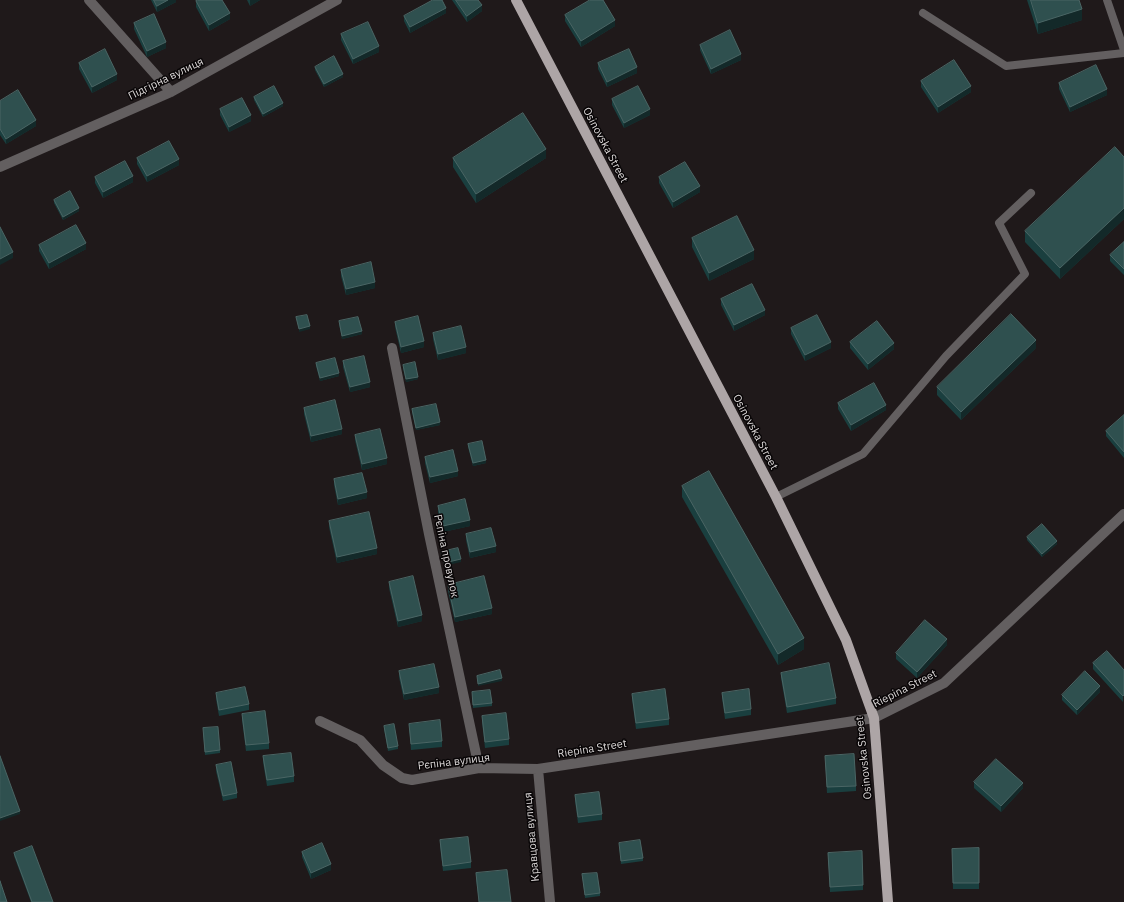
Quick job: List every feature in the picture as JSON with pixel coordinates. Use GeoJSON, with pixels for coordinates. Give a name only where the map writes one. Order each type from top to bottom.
{"type":"FeatureCollection","features":[{"type":"Feature","properties":{"kind":"main road","name":"Osinovska Street"},"geometry":{"type":"LineString","coordinates":[[516,0],[776,497],[846,640],[874,718],[888,902]]}},
{"type":"Feature","properties":{"kind":"street"},"geometry":{"type":"LineString","coordinates":[[89,0],[171,92]]}},
{"type":"Feature","properties":{"kind":"street","name":"Підгірна вулиця"},"geometry":{"type":"LineString","coordinates":[[0,167],[171,92],[337,0]]}},
{"type":"Feature","properties":{"kind":"street","name":"Рєпіна провулок"},"geometry":{"type":"LineString","coordinates":[[392,348],[429,534],[479,768]]}},
{"type":"Feature","properties":{"kind":"street","name":"Riepina Street"},"geometry":{"type":"LineString","coordinates":[[538,769],[874,718],[944,683],[1124,514]]}},
{"type":"Feature","properties":{"kind":"street","name":"Рєпіна вулиця"},"geometry":{"type":"LineString","coordinates":[[320,721],[360,740],[383,765],[402,778],[412,780],[479,768],[538,769]]}},
{"type":"Feature","properties":{"kind":"street","name":"Кравцова вулиця"},"geometry":{"type":"LineString","coordinates":[[538,769],[550,902]]}},
{"type":"Feature","properties":{"kind":"lane"},"geometry":{"type":"LineString","coordinates":[[1107,0],[1124,50]]}},
{"type":"Feature","properties":{"kind":"lane"},"geometry":{"type":"LineString","coordinates":[[923,13],[1006,66],[1124,53]]}},
{"type":"Feature","properties":{"kind":"lane"},"geometry":{"type":"LineString","coordinates":[[776,497],[863,454],[946,356],[1025,274],[999,223],[1031,192]]}},
{"type":"Feature","properties":{"kind":"building"},"geometry":{"type":"Polygon","coordinates":[[[154,0],[168,0],[157,6],[154,0]]]}},
{"type":"Feature","properties":{"kind":"building"},"geometry":{"type":"Polygon","coordinates":[[[222,0],[230,13],[209,25],[196,1],[222,0]]]}},
{"type":"Feature","properties":{"kind":"building"},"geometry":{"type":"Polygon","coordinates":[[[433,0],[442,0],[446,8],[410,27],[404,16],[433,0]]]}},
{"type":"Feature","properties":{"kind":"building"},"geometry":{"type":"Polygon","coordinates":[[[456,0],[478,0],[482,5],[467,16],[456,0]]]}},
{"type":"Feature","properties":{"kind":"building"},"geometry":{"type":"Polygon","coordinates":[[[590,0],[603,0],[615,20],[581,41],[565,15],[590,0]]]}},
{"type":"Feature","properties":{"kind":"building"},"geometry":{"type":"Polygon","coordinates":[[[1031,0],[1079,0],[1082,9],[1038,23],[1031,0]]]}},
{"type":"Feature","properties":{"kind":"building"},"geometry":{"type":"Polygon","coordinates":[[[154,14],[166,42],[147,51],[134,23],[154,14]]]}},
{"type":"Feature","properties":{"kind":"building"},"geometry":{"type":"Polygon","coordinates":[[[368,22],[379,46],[353,59],[341,34],[368,22]]]}},
{"type":"Feature","properties":{"kind":"building"},"geometry":{"type":"Polygon","coordinates":[[[730,30],[741,54],[711,69],[700,45],[730,30]]]}},
{"type":"Feature","properties":{"kind":"building"},"geometry":{"type":"Polygon","coordinates":[[[105,49],[117,74],[92,87],[79,63],[105,49]]]}},
{"type":"Feature","properties":{"kind":"building"},"geometry":{"type":"Polygon","coordinates":[[[629,49],[637,67],[607,82],[598,63],[629,49]]]}},
{"type":"Feature","properties":{"kind":"building"},"geometry":{"type":"Polygon","coordinates":[[[334,56],[343,74],[324,84],[315,67],[334,56]]]}},
{"type":"Feature","properties":{"kind":"building"},"geometry":{"type":"Polygon","coordinates":[[[954,60],[971,86],[938,107],[921,81],[954,60]]]}},
{"type":"Feature","properties":{"kind":"building"},"geometry":{"type":"Polygon","coordinates":[[[1096,65],[1107,89],[1070,107],[1059,83],[1096,65]]]}},
{"type":"Feature","properties":{"kind":"building"},"geometry":{"type":"Polygon","coordinates":[[[274,86],[283,103],[263,114],[254,97],[274,86]]]}},
{"type":"Feature","properties":{"kind":"building"},"geometry":{"type":"Polygon","coordinates":[[[638,86],[650,109],[624,123],[612,99],[638,86]]]}},
{"type":"Feature","properties":{"kind":"building"},"geometry":{"type":"Polygon","coordinates":[[[18,90],[36,120],[6,139],[0,129],[0,101],[18,90]]]}},
{"type":"Feature","properties":{"kind":"building"},"geometry":{"type":"Polygon","coordinates":[[[242,98],[251,115],[229,127],[220,109],[242,98]]]}},
{"type":"Feature","properties":{"kind":"building"},"geometry":{"type":"Polygon","coordinates":[[[523,113],[546,149],[476,194],[453,158],[523,113]]]}},
{"type":"Feature","properties":{"kind":"building"},"geometry":{"type":"Polygon","coordinates":[[[169,141],[179,159],[147,176],[137,158],[169,141]]]}},
{"type":"Feature","properties":{"kind":"building"},"geometry":{"type":"Polygon","coordinates":[[[1115,147],[1124,157],[1124,208],[1060,268],[1025,231],[1115,147]]]}},
{"type":"Feature","properties":{"kind":"building"},"geometry":{"type":"Polygon","coordinates":[[[125,161],[133,176],[103,192],[95,177],[125,161]]]}},
{"type":"Feature","properties":{"kind":"building"},"geometry":{"type":"Polygon","coordinates":[[[685,162],[700,186],[673,202],[659,177],[685,162]]]}},
{"type":"Feature","properties":{"kind":"building"},"geometry":{"type":"Polygon","coordinates":[[[70,191],[79,208],[63,217],[54,200],[70,191]]]}},
{"type":"Feature","properties":{"kind":"building"},"geometry":{"type":"Polygon","coordinates":[[[737,216],[754,250],[709,273],[692,238],[737,216]]]}},
{"type":"Feature","properties":{"kind":"building"},"geometry":{"type":"Polygon","coordinates":[[[76,225],[86,243],[49,263],[39,245],[76,225]]]}},
{"type":"Feature","properties":{"kind":"building"},"geometry":{"type":"Polygon","coordinates":[[[0,227],[13,252],[0,259],[0,227]]]}},
{"type":"Feature","properties":{"kind":"building"},"geometry":{"type":"Polygon","coordinates":[[[1124,242],[1124,269],[1110,255],[1124,242]]]}},
{"type":"Feature","properties":{"kind":"building"},"geometry":{"type":"Polygon","coordinates":[[[371,262],[375,282],[346,289],[341,270],[371,262]]]}},
{"type":"Feature","properties":{"kind":"building"},"geometry":{"type":"Polygon","coordinates":[[[752,284],[765,310],[734,325],[721,299],[752,284]]]}},
{"type":"Feature","properties":{"kind":"building"},"geometry":{"type":"Polygon","coordinates":[[[1011,314],[1036,340],[961,412],[937,387],[1011,314]]]}},
{"type":"Feature","properties":{"kind":"building"},"geometry":{"type":"Polygon","coordinates":[[[307,315],[310,326],[299,329],[296,317],[307,315]]]}},
{"type":"Feature","properties":{"kind":"building"},"geometry":{"type":"Polygon","coordinates":[[[817,315],[831,342],[805,355],[791,328],[817,315]]]}},
{"type":"Feature","properties":{"kind":"building"},"geometry":{"type":"Polygon","coordinates":[[[418,316],[424,341],[401,347],[395,322],[418,316]]]}},
{"type":"Feature","properties":{"kind":"building"},"geometry":{"type":"Polygon","coordinates":[[[358,317],[362,331],[342,336],[339,321],[358,317]]]}},
{"type":"Feature","properties":{"kind":"building"},"geometry":{"type":"Polygon","coordinates":[[[877,321],[894,343],[868,364],[850,342],[877,321]]]}},
{"type":"Feature","properties":{"kind":"building"},"geometry":{"type":"Polygon","coordinates":[[[461,326],[466,347],[438,354],[433,333],[461,326]]]}},
{"type":"Feature","properties":{"kind":"building"},"geometry":{"type":"Polygon","coordinates":[[[364,356],[370,382],[350,387],[343,361],[364,356]]]}},
{"type":"Feature","properties":{"kind":"building"},"geometry":{"type":"Polygon","coordinates":[[[335,358],[339,373],[320,378],[316,363],[335,358]]]}},
{"type":"Feature","properties":{"kind":"building"},"geometry":{"type":"Polygon","coordinates":[[[415,362],[418,377],[406,379],[403,365],[415,362]]]}},
{"type":"Feature","properties":{"kind":"building"},"geometry":{"type":"Polygon","coordinates":[[[874,383],[886,405],[851,425],[838,403],[874,383]]]}},
{"type":"Feature","properties":{"kind":"building"},"geometry":{"type":"Polygon","coordinates":[[[335,400],[342,429],[311,436],[304,408],[335,400]]]}},
{"type":"Feature","properties":{"kind":"building"},"geometry":{"type":"Polygon","coordinates":[[[436,404],[440,422],[416,428],[412,409],[436,404]]]}},
{"type":"Feature","properties":{"kind":"building"},"geometry":{"type":"Polygon","coordinates":[[[1124,415],[1124,452],[1106,431],[1124,415]]]}},
{"type":"Feature","properties":{"kind":"building"},"geometry":{"type":"Polygon","coordinates":[[[380,429],[387,458],[362,464],[355,435],[380,429]]]}},
{"type":"Feature","properties":{"kind":"building"},"geometry":{"type":"Polygon","coordinates":[[[482,441],[486,460],[473,463],[468,444],[482,441]]]}},
{"type":"Feature","properties":{"kind":"building"},"geometry":{"type":"Polygon","coordinates":[[[453,450],[458,471],[430,477],[425,457],[453,450]]]}},
{"type":"Feature","properties":{"kind":"building"},"geometry":{"type":"Polygon","coordinates":[[[709,471],[804,638],[778,654],[682,486],[709,471]]]}},
{"type":"Feature","properties":{"kind":"building"},"geometry":{"type":"Polygon","coordinates":[[[362,473],[367,492],[338,499],[334,479],[362,473]]]}},
{"type":"Feature","properties":{"kind":"building"},"geometry":{"type":"Polygon","coordinates":[[[465,499],[470,520],[443,526],[438,506],[465,499]]]}},
{"type":"Feature","properties":{"kind":"building"},"geometry":{"type":"Polygon","coordinates":[[[369,512],[377,548],[337,557],[329,521],[369,512]]]}},
{"type":"Feature","properties":{"kind":"building"},"geometry":{"type":"Polygon","coordinates":[[[1042,524],[1057,541],[1042,554],[1027,537],[1042,524]]]}},
{"type":"Feature","properties":{"kind":"building"},"geometry":{"type":"Polygon","coordinates":[[[491,528],[496,546],[470,552],[466,534],[491,528]]]}},
{"type":"Feature","properties":{"kind":"building"},"geometry":{"type":"Polygon","coordinates":[[[458,548],[461,559],[444,563],[441,552],[458,548]]]}},
{"type":"Feature","properties":{"kind":"building"},"geometry":{"type":"Polygon","coordinates":[[[413,576],[422,615],[398,621],[389,582],[413,576]]]}},
{"type":"Feature","properties":{"kind":"building"},"geometry":{"type":"Polygon","coordinates":[[[484,576],[492,608],[455,617],[448,585],[484,576]]]}},
{"type":"Feature","properties":{"kind":"building"},"geometry":{"type":"Polygon","coordinates":[[[925,620],[947,639],[917,672],[896,653],[925,620]]]}},
{"type":"Feature","properties":{"kind":"building"},"geometry":{"type":"Polygon","coordinates":[[[1107,651],[1124,670],[1123,696],[1093,663],[1107,651]]]}},
{"type":"Feature","properties":{"kind":"building"},"geometry":{"type":"Polygon","coordinates":[[[829,663],[836,698],[787,707],[781,673],[829,663]]]}},
{"type":"Feature","properties":{"kind":"building"},"geometry":{"type":"Polygon","coordinates":[[[434,664],[439,687],[404,694],[399,671],[434,664]]]}},
{"type":"Feature","properties":{"kind":"building"},"geometry":{"type":"Polygon","coordinates":[[[500,670],[502,678],[478,684],[477,676],[500,670]]]}},
{"type":"Feature","properties":{"kind":"building"},"geometry":{"type":"Polygon","coordinates":[[[1085,671],[1100,686],[1077,710],[1062,695],[1085,671]]]}},
{"type":"Feature","properties":{"kind":"building"},"geometry":{"type":"Polygon","coordinates":[[[245,687],[249,704],[219,710],[216,693],[245,687]]]}},
{"type":"Feature","properties":{"kind":"building"},"geometry":{"type":"Polygon","coordinates":[[[665,689],[669,719],[636,723],[632,694],[665,689]]]}},
{"type":"Feature","properties":{"kind":"building"},"geometry":{"type":"Polygon","coordinates":[[[749,689],[751,709],[725,713],[722,693],[749,689]]]}},
{"type":"Feature","properties":{"kind":"building"},"geometry":{"type":"Polygon","coordinates":[[[490,690],[492,703],[473,705],[472,692],[490,690]]]}},
{"type":"Feature","properties":{"kind":"building"},"geometry":{"type":"Polygon","coordinates":[[[265,711],[269,743],[246,745],[242,714],[265,711]]]}},
{"type":"Feature","properties":{"kind":"building"},"geometry":{"type":"Polygon","coordinates":[[[506,713],[509,739],[485,742],[482,716],[506,713]]]}},
{"type":"Feature","properties":{"kind":"building"},"geometry":{"type":"Polygon","coordinates":[[[440,720],[442,741],[411,744],[409,724],[440,720]]]}},
{"type":"Feature","properties":{"kind":"building"},"geometry":{"type":"Polygon","coordinates":[[[394,724],[398,746],[388,748],[384,726],[394,724]]]}},
{"type":"Feature","properties":{"kind":"building"},"geometry":{"type":"Polygon","coordinates":[[[218,727],[220,750],[205,752],[203,728],[218,727]]]}},
{"type":"Feature","properties":{"kind":"building"},"geometry":{"type":"Polygon","coordinates":[[[291,753],[294,776],[267,780],[263,756],[291,753]]]}},
{"type":"Feature","properties":{"kind":"building"},"geometry":{"type":"Polygon","coordinates":[[[854,754],[856,786],[827,787],[825,756],[854,754]]]}},
{"type":"Feature","properties":{"kind":"building"},"geometry":{"type":"Polygon","coordinates":[[[0,756],[20,811],[0,818],[0,756]]]}},
{"type":"Feature","properties":{"kind":"building"},"geometry":{"type":"Polygon","coordinates":[[[996,759],[1023,783],[1001,806],[974,782],[996,759]]]}},
{"type":"Feature","properties":{"kind":"building"},"geometry":{"type":"Polygon","coordinates":[[[231,762],[237,793],[223,796],[216,765],[231,762]]]}},
{"type":"Feature","properties":{"kind":"building"},"geometry":{"type":"Polygon","coordinates":[[[599,792],[602,814],[578,817],[575,795],[599,792]]]}},
{"type":"Feature","properties":{"kind":"building"},"geometry":{"type":"Polygon","coordinates":[[[468,837],[471,862],[443,866],[440,840],[468,837]]]}},
{"type":"Feature","properties":{"kind":"building"},"geometry":{"type":"Polygon","coordinates":[[[640,840],[643,858],[621,861],[619,843],[640,840]]]}},
{"type":"Feature","properties":{"kind":"building"},"geometry":{"type":"Polygon","coordinates":[[[322,843],[331,864],[311,873],[302,852],[322,843]]]}},
{"type":"Feature","properties":{"kind":"building"},"geometry":{"type":"Polygon","coordinates":[[[32,846],[53,902],[32,902],[14,853],[32,846]]]}},
{"type":"Feature","properties":{"kind":"building"},"geometry":{"type":"Polygon","coordinates":[[[979,848],[979,883],[953,883],[952,849],[979,848]]]}},
{"type":"Feature","properties":{"kind":"building"},"geometry":{"type":"Polygon","coordinates":[[[862,851],[863,885],[830,887],[828,853],[862,851]]]}},
{"type":"Feature","properties":{"kind":"building"},"geometry":{"type":"Polygon","coordinates":[[[507,870],[511,902],[479,902],[476,873],[507,870]]]}},
{"type":"Feature","properties":{"kind":"building"},"geometry":{"type":"Polygon","coordinates":[[[597,873],[600,893],[585,895],[582,874],[597,873]]]}},
{"type":"Feature","properties":{"kind":"building"},"geometry":{"type":"Polygon","coordinates":[[[0,881],[7,902],[0,902],[0,881]]]}}]}
